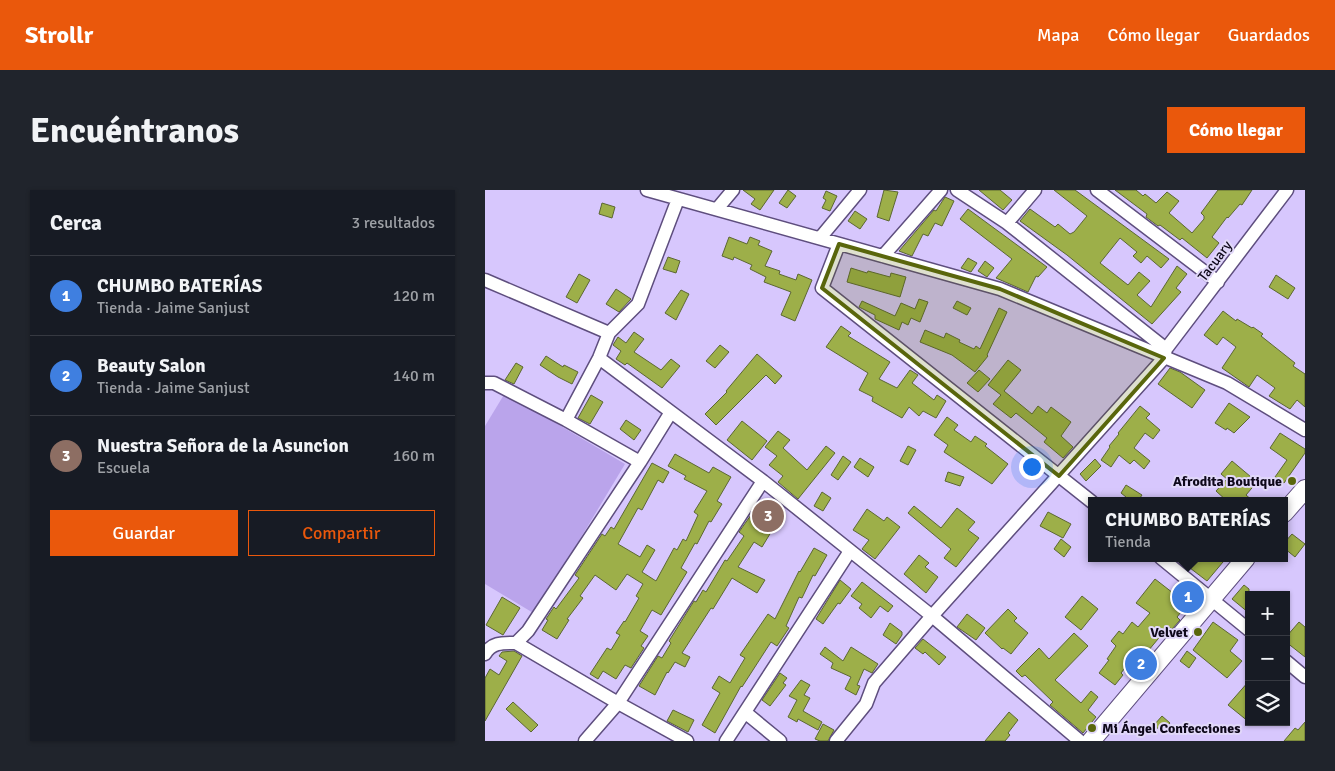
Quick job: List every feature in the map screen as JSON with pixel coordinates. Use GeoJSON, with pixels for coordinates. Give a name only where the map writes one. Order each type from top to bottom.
{"type":"FeatureCollection","features":[{"type":"Feature","properties":{"kind":"main road"},"geometry":{"type":"LineString","coordinates":[[1288,508],[1305,489]]}},
{"type":"Feature","properties":{"kind":"main road"},"geometry":{"type":"LineString","coordinates":[[1091,741],[1243,562]]}},
{"type":"Feature","properties":{"kind":"street"},"geometry":{"type":"LineString","coordinates":[[647,190],[1000,289],[1165,353],[1227,383],[1305,430]]}},
{"type":"Feature","properties":{"kind":"street"},"geometry":{"type":"LineString","coordinates":[[717,210],[733,190]]}},
{"type":"Feature","properties":{"kind":"street"},"geometry":{"type":"LineString","coordinates":[[819,238],[860,190]]}},
{"type":"Feature","properties":{"kind":"street"},"geometry":{"type":"LineString","coordinates":[[883,256],[941,190]]}},
{"type":"Feature","properties":{"kind":"street"},"geometry":{"type":"LineString","coordinates":[[957,190],[1007,223],[1165,353]]}},
{"type":"Feature","properties":{"kind":"street"},"geometry":{"type":"LineString","coordinates":[[1007,223],[1035,190]]}},
{"type":"Feature","properties":{"kind":"street"},"geometry":{"type":"LineString","coordinates":[[1097,190],[1218,282]]}},
{"type":"Feature","properties":{"kind":"street","name":"Tacuary"},"geometry":{"type":"LineString","coordinates":[[837,741],[866,704],[874,683],[931,616],[1059,476],[1165,353],[1287,190]]}},
{"type":"Feature","properties":{"kind":"street"},"geometry":{"type":"LineString","coordinates":[[566,420],[599,358],[609,333],[638,304],[678,199]]}},
{"type":"Feature","properties":{"kind":"street"},"geometry":{"type":"LineString","coordinates":[[839,244],[822,288],[1088,499]]}},
{"type":"Feature","properties":{"kind":"street"},"geometry":{"type":"LineString","coordinates":[[485,280],[609,333]]}},
{"type":"Feature","properties":{"kind":"street"},"geometry":{"type":"LineString","coordinates":[[599,358],[763,481],[931,616],[1080,741]]}},
{"type":"Feature","properties":{"kind":"street"},"geometry":{"type":"LineString","coordinates":[[485,383],[494,383],[566,420],[640,462]]}},
{"type":"Feature","properties":{"kind":"street"},"geometry":{"type":"LineString","coordinates":[[516,643],[528,631],[671,412]]}},
{"type":"Feature","properties":{"kind":"street"},"geometry":{"type":"LineString","coordinates":[[585,741],[618,703],[763,481]]}},
{"type":"Feature","properties":{"kind":"street"},"geometry":{"type":"LineString","coordinates":[[726,741],[850,551]]}},
{"type":"Feature","properties":{"kind":"street"},"geometry":{"type":"LineString","coordinates":[[1166,562],[1245,627]]}},
{"type":"Feature","properties":{"kind":"street"},"geometry":{"type":"LineString","coordinates":[[485,654],[488,648],[499,643],[516,643],[687,741]]}},
{"type":"Feature","properties":{"kind":"street"},"geometry":{"type":"LineString","coordinates":[[1290,664],[1305,677]]}},
{"type":"Feature","properties":{"kind":"street"},"geometry":{"type":"LineString","coordinates":[[746,713],[780,741]]}},
{"type":"Feature","properties":{"kind":"highlighted area"},"geometry":{"type":"Polygon","coordinates":[[[839,244],[1000,289],[1164,358],[1059,476],[822,288],[839,244]]]}},
{"type":"Feature","properties":{"kind":"shaded area"},"geometry":{"type":"Polygon","coordinates":[[[505,393],[625,464],[535,614],[485,584],[485,426],[505,393]]]}},
{"type":"Feature","properties":{"kind":"building"},"geometry":{"type":"Polygon","coordinates":[[[743,190],[774,190],[760,210],[751,204],[755,199],[743,190]]]}},
{"type":"Feature","properties":{"kind":"building"},"geometry":{"type":"Polygon","coordinates":[[[788,190],[796,196],[787,208],[779,203],[788,190]]]}},
{"type":"Feature","properties":{"kind":"building"},"geometry":{"type":"Polygon","coordinates":[[[884,190],[898,192],[889,221],[877,217],[884,190]]]}},
{"type":"Feature","properties":{"kind":"building"},"geometry":{"type":"Polygon","coordinates":[[[979,190],[1000,190],[1012,200],[1003,210],[979,190]]]}},
{"type":"Feature","properties":{"kind":"building"},"geometry":{"type":"Polygon","coordinates":[[[1054,190],[1075,190],[1169,259],[1161,268],[1147,256],[1141,263],[1133,256],[1137,252],[1120,238],[1100,263],[1128,285],[1139,272],[1150,281],[1137,295],[1151,307],[1177,266],[1187,274],[1176,288],[1181,292],[1152,324],[1067,255],[1020,221],[1030,209],[1055,227],[1058,224],[1070,234],[1074,232],[1087,216],[1054,190]]]}},
{"type":"Feature","properties":{"kind":"building"},"geometry":{"type":"Polygon","coordinates":[[[1115,190],[1136,190],[1143,196],[1145,194],[1156,203],[1167,192],[1179,201],[1169,213],[1192,233],[1204,219],[1201,213],[1218,190],[1252,190],[1242,205],[1240,204],[1227,217],[1212,237],[1219,243],[1207,258],[1182,238],[1180,240],[1160,225],[1158,226],[1146,217],[1147,214],[1115,190]]]}},
{"type":"Feature","properties":{"kind":"building"},"geometry":{"type":"Polygon","coordinates":[[[826,191],[837,196],[830,211],[822,208],[826,200],[823,198],[826,191]]]}},
{"type":"Feature","properties":{"kind":"building"},"geometry":{"type":"Polygon","coordinates":[[[945,197],[954,201],[942,226],[935,223],[928,236],[923,234],[912,256],[899,251],[934,210],[936,211],[945,197]]]}},
{"type":"Feature","properties":{"kind":"building"},"geometry":{"type":"Polygon","coordinates":[[[602,203],[615,207],[612,218],[599,214],[602,203]]]}},
{"type":"Feature","properties":{"kind":"building"},"geometry":{"type":"Polygon","coordinates":[[[968,209],[1047,267],[1038,277],[1036,276],[1028,292],[996,278],[1012,259],[960,219],[968,209]]]}},
{"type":"Feature","properties":{"kind":"building"},"geometry":{"type":"Polygon","coordinates":[[[855,211],[867,219],[860,229],[848,221],[855,211]]]}},
{"type":"Feature","properties":{"kind":"building"},"geometry":{"type":"Polygon","coordinates":[[[729,237],[747,244],[750,237],[760,241],[758,245],[772,251],[765,266],[780,271],[779,274],[796,280],[798,274],[812,280],[795,321],[781,315],[791,292],[764,282],[766,277],[750,269],[752,265],[734,257],[733,260],[722,256],[729,237]]]}},
{"type":"Feature","properties":{"kind":"building"},"geometry":{"type":"Polygon","coordinates":[[[668,257],[680,261],[676,273],[663,269],[668,257]]]}},
{"type":"Feature","properties":{"kind":"building"},"geometry":{"type":"Polygon","coordinates":[[[968,258],[977,263],[971,272],[961,268],[968,258]]]}},
{"type":"Feature","properties":{"kind":"building"},"geometry":{"type":"Polygon","coordinates":[[[985,261],[994,268],[987,277],[978,271],[985,261]]]}},
{"type":"Feature","properties":{"kind":"building"},"geometry":{"type":"Polygon","coordinates":[[[851,268],[890,277],[891,273],[906,277],[900,297],[847,282],[851,268]]]}},
{"type":"Feature","properties":{"kind":"building"},"geometry":{"type":"Polygon","coordinates":[[[579,274],[590,280],[577,303],[566,297],[579,274]]]}},
{"type":"Feature","properties":{"kind":"building"},"geometry":{"type":"Polygon","coordinates":[[[1276,275],[1295,288],[1288,299],[1269,287],[1276,275]]]}},
{"type":"Feature","properties":{"kind":"building"},"geometry":{"type":"Polygon","coordinates":[[[616,289],[631,299],[619,312],[606,304],[616,289]]]}},
{"type":"Feature","properties":{"kind":"building"},"geometry":{"type":"Polygon","coordinates":[[[681,290],[689,294],[676,320],[665,313],[681,290]]]}},
{"type":"Feature","properties":{"kind":"building"},"geometry":{"type":"Polygon","coordinates":[[[919,299],[928,302],[920,322],[911,318],[908,325],[902,322],[899,330],[875,319],[875,315],[859,307],[862,301],[895,316],[901,303],[915,309],[919,299]]]}},
{"type":"Feature","properties":{"kind":"building"},"geometry":{"type":"Polygon","coordinates":[[[957,301],[971,308],[967,315],[953,308],[957,301]]]}},
{"type":"Feature","properties":{"kind":"building"},"geometry":{"type":"Polygon","coordinates":[[[999,308],[1007,312],[988,356],[975,372],[952,355],[920,342],[925,330],[944,338],[946,333],[960,340],[959,342],[974,349],[976,346],[980,349],[999,308]]]}},
{"type":"Feature","properties":{"kind":"building"},"geometry":{"type":"Polygon","coordinates":[[[1223,311],[1236,321],[1237,319],[1263,334],[1261,336],[1295,363],[1293,366],[1305,374],[1305,407],[1297,400],[1290,409],[1269,396],[1275,388],[1257,375],[1249,387],[1222,368],[1236,347],[1223,337],[1217,345],[1204,335],[1223,311]]]}},
{"type":"Feature","properties":{"kind":"building"},"geometry":{"type":"Polygon","coordinates":[[[841,326],[851,333],[848,336],[890,362],[879,379],[897,388],[910,370],[918,375],[912,383],[934,400],[937,395],[946,401],[936,418],[923,411],[919,416],[909,407],[902,418],[872,401],[873,397],[859,390],[868,373],[826,347],[841,326]]]}},
{"type":"Feature","properties":{"kind":"building"},"geometry":{"type":"Polygon","coordinates":[[[634,332],[644,339],[634,352],[661,370],[671,359],[680,366],[662,388],[627,363],[625,365],[616,359],[621,351],[613,345],[618,337],[626,343],[634,332]]]}},
{"type":"Feature","properties":{"kind":"building"},"geometry":{"type":"Polygon","coordinates":[[[720,345],[729,352],[715,368],[706,361],[720,345]]]}},
{"type":"Feature","properties":{"kind":"building"},"geometry":{"type":"Polygon","coordinates":[[[757,354],[782,376],[775,384],[766,375],[716,425],[705,414],[727,392],[757,354]]]}},
{"type":"Feature","properties":{"kind":"building"},"geometry":{"type":"Polygon","coordinates":[[[546,356],[563,367],[564,365],[578,372],[572,384],[540,365],[546,356]]]}},
{"type":"Feature","properties":{"kind":"building"},"geometry":{"type":"Polygon","coordinates":[[[1008,360],[1021,370],[1004,391],[1032,414],[1038,406],[1047,413],[1051,407],[1071,422],[1061,436],[1073,447],[1063,458],[1044,442],[1047,438],[1016,413],[1011,418],[993,404],[1001,395],[988,385],[1008,360]]]}},
{"type":"Feature","properties":{"kind":"building"},"geometry":{"type":"Polygon","coordinates":[[[516,363],[523,367],[514,384],[505,380],[516,363]]]}},
{"type":"Feature","properties":{"kind":"building"},"geometry":{"type":"Polygon","coordinates":[[[1170,368],[1180,372],[1205,390],[1192,408],[1158,384],[1170,368]]]}},
{"type":"Feature","properties":{"kind":"building"},"geometry":{"type":"Polygon","coordinates":[[[979,370],[990,379],[978,392],[967,383],[979,370]]]}},
{"type":"Feature","properties":{"kind":"building"},"geometry":{"type":"Polygon","coordinates":[[[591,395],[603,402],[590,424],[578,418],[591,395]]]}},
{"type":"Feature","properties":{"kind":"building"},"geometry":{"type":"Polygon","coordinates":[[[1229,403],[1250,417],[1234,433],[1215,423],[1229,403]]]}},
{"type":"Feature","properties":{"kind":"building"},"geometry":{"type":"Polygon","coordinates":[[[1140,406],[1150,414],[1146,418],[1160,430],[1153,439],[1145,433],[1134,448],[1150,461],[1144,469],[1134,460],[1130,464],[1119,455],[1111,467],[1101,460],[1118,433],[1140,406]]]}},
{"type":"Feature","properties":{"kind":"building"},"geometry":{"type":"Polygon","coordinates":[[[947,417],[958,425],[954,430],[971,442],[975,436],[987,444],[985,446],[1008,464],[992,484],[944,452],[948,445],[934,435],[947,417]]]}},
{"type":"Feature","properties":{"kind":"building"},"geometry":{"type":"Polygon","coordinates":[[[626,420],[641,430],[634,440],[620,429],[626,420]]]}},
{"type":"Feature","properties":{"kind":"building"},"geometry":{"type":"Polygon","coordinates":[[[742,421],[767,441],[752,460],[727,440],[742,421]]]}},
{"type":"Feature","properties":{"kind":"building"},"geometry":{"type":"Polygon","coordinates":[[[778,431],[790,440],[783,448],[807,470],[826,446],[835,453],[798,499],[778,482],[783,476],[769,465],[777,456],[765,447],[778,431]]]}},
{"type":"Feature","properties":{"kind":"building"},"geometry":{"type":"Polygon","coordinates":[[[1280,433],[1305,449],[1305,453],[1284,483],[1275,477],[1287,460],[1270,448],[1280,433]]]}},
{"type":"Feature","properties":{"kind":"building"},"geometry":{"type":"Polygon","coordinates":[[[908,446],[916,450],[908,465],[900,461],[908,446]]]}},
{"type":"Feature","properties":{"kind":"building"},"geometry":{"type":"Polygon","coordinates":[[[675,454],[709,473],[713,467],[731,477],[717,501],[722,504],[711,522],[709,521],[681,568],[687,572],[661,615],[652,610],[640,631],[648,636],[641,646],[644,648],[631,668],[625,665],[616,679],[603,671],[598,679],[590,674],[607,648],[611,650],[620,635],[616,633],[639,598],[636,596],[643,584],[627,574],[616,590],[595,575],[580,596],[583,598],[567,619],[569,620],[557,639],[542,630],[548,620],[546,619],[554,607],[556,609],[579,578],[575,575],[602,534],[605,536],[611,527],[614,529],[652,463],[669,472],[663,483],[658,480],[642,510],[638,508],[618,544],[640,557],[647,545],[655,550],[642,572],[656,581],[674,548],[677,550],[683,539],[686,541],[698,515],[694,512],[707,491],[684,479],[686,476],[668,466],[675,454]]]}},
{"type":"Feature","properties":{"kind":"building"},"geometry":{"type":"Polygon","coordinates":[[[843,456],[851,462],[838,480],[831,475],[843,456]]]}},
{"type":"Feature","properties":{"kind":"building"},"geometry":{"type":"Polygon","coordinates":[[[860,458],[874,467],[868,477],[854,467],[860,458]]]}},
{"type":"Feature","properties":{"kind":"building"},"geometry":{"type":"Polygon","coordinates":[[[1095,459],[1101,466],[1086,481],[1080,474],[1095,459]]]}},
{"type":"Feature","properties":{"kind":"building"},"geometry":{"type":"Polygon","coordinates":[[[1232,461],[1257,482],[1246,495],[1248,497],[1223,497],[1216,491],[1227,479],[1221,474],[1232,461]]]}},
{"type":"Feature","properties":{"kind":"building"},"geometry":{"type":"Polygon","coordinates":[[[948,472],[964,477],[960,486],[945,481],[948,472]]]}},
{"type":"Feature","properties":{"kind":"building"},"geometry":{"type":"Polygon","coordinates":[[[1126,485],[1142,495],[1141,497],[1126,497],[1121,493],[1126,485]]]}},
{"type":"Feature","properties":{"kind":"building"},"geometry":{"type":"Polygon","coordinates":[[[822,492],[831,498],[823,511],[814,506],[822,492]]]}},
{"type":"Feature","properties":{"kind":"building"},"geometry":{"type":"Polygon","coordinates":[[[763,505],[782,514],[762,547],[754,542],[738,567],[765,580],[757,593],[732,578],[682,653],[690,657],[685,667],[675,662],[667,672],[655,695],[639,686],[658,656],[662,658],[671,643],[669,641],[694,601],[696,602],[703,590],[706,592],[725,560],[727,561],[744,536],[739,532],[751,515],[757,519],[763,505]]]}},
{"type":"Feature","properties":{"kind":"building"},"geometry":{"type":"Polygon","coordinates":[[[914,506],[941,528],[957,508],[975,522],[968,530],[979,538],[956,567],[944,558],[951,549],[908,513],[914,506]]]}},
{"type":"Feature","properties":{"kind":"building"},"geometry":{"type":"Polygon","coordinates":[[[867,509],[884,521],[887,517],[900,527],[875,559],[862,549],[869,540],[853,530],[867,509]]]}},
{"type":"Feature","properties":{"kind":"building"},"geometry":{"type":"Polygon","coordinates":[[[1048,512],[1071,524],[1063,538],[1040,526],[1048,512]]]}},
{"type":"Feature","properties":{"kind":"building"},"geometry":{"type":"Polygon","coordinates":[[[1292,534],[1305,544],[1295,557],[1288,551],[1288,538],[1292,534]]]}},
{"type":"Feature","properties":{"kind":"building"},"geometry":{"type":"Polygon","coordinates":[[[1061,539],[1071,547],[1064,557],[1054,549],[1061,539]]]}},
{"type":"Feature","properties":{"kind":"building"},"geometry":{"type":"Polygon","coordinates":[[[814,548],[827,555],[815,576],[813,575],[802,598],[799,597],[786,626],[789,628],[777,646],[771,642],[741,686],[715,733],[702,725],[720,693],[712,688],[719,676],[730,683],[745,658],[740,655],[768,614],[775,619],[799,571],[814,548]]]}},
{"type":"Feature","properties":{"kind":"building"},"geometry":{"type":"Polygon","coordinates":[[[919,555],[929,563],[925,567],[938,577],[926,593],[904,574],[919,555]]]}},
{"type":"Feature","properties":{"kind":"building"},"geometry":{"type":"Polygon","coordinates":[[[1195,562],[1223,562],[1207,581],[1190,568],[1195,562]]]}},
{"type":"Feature","properties":{"kind":"building"},"geometry":{"type":"Polygon","coordinates":[[[1155,579],[1173,593],[1175,591],[1189,602],[1177,617],[1180,620],[1172,629],[1168,627],[1148,651],[1146,649],[1135,662],[1132,659],[1121,673],[1123,675],[1115,685],[1099,673],[1109,660],[1107,659],[1116,646],[1111,641],[1119,631],[1123,634],[1132,622],[1138,627],[1150,613],[1136,603],[1155,579]]]}},
{"type":"Feature","properties":{"kind":"building"},"geometry":{"type":"Polygon","coordinates":[[[840,580],[851,589],[823,624],[816,619],[840,580]]]}},
{"type":"Feature","properties":{"kind":"building"},"geometry":{"type":"Polygon","coordinates":[[[862,582],[893,606],[888,612],[880,606],[871,618],[859,608],[862,604],[851,596],[862,582]]]}},
{"type":"Feature","properties":{"kind":"building"},"geometry":{"type":"Polygon","coordinates":[[[1244,585],[1249,589],[1249,591],[1245,591],[1245,610],[1232,599],[1244,585]]]}},
{"type":"Feature","properties":{"kind":"building"},"geometry":{"type":"Polygon","coordinates":[[[1082,596],[1098,609],[1081,630],[1065,617],[1082,596]]]}},
{"type":"Feature","properties":{"kind":"building"},"geometry":{"type":"Polygon","coordinates":[[[502,597],[520,608],[503,635],[486,625],[502,597]]]}},
{"type":"Feature","properties":{"kind":"building"},"geometry":{"type":"Polygon","coordinates":[[[1008,609],[1017,618],[1014,621],[1028,633],[1011,654],[1002,649],[985,633],[1008,609]]]}},
{"type":"Feature","properties":{"kind":"building"},"geometry":{"type":"Polygon","coordinates":[[[967,614],[985,628],[976,640],[957,627],[967,614]]]}},
{"type":"Feature","properties":{"kind":"building"},"geometry":{"type":"Polygon","coordinates":[[[1213,622],[1238,640],[1230,651],[1242,661],[1227,678],[1193,650],[1213,622]]]}},
{"type":"Feature","properties":{"kind":"building"},"geometry":{"type":"Polygon","coordinates":[[[1299,622],[1305,627],[1305,657],[1290,645],[1290,632],[1299,622]]]}},
{"type":"Feature","properties":{"kind":"building"},"geometry":{"type":"Polygon","coordinates":[[[890,623],[902,632],[896,644],[883,635],[890,623]]]}},
{"type":"Feature","properties":{"kind":"building"},"geometry":{"type":"Polygon","coordinates":[[[1074,633],[1088,646],[1055,680],[1081,703],[1091,691],[1098,697],[1088,710],[1096,717],[1083,733],[1050,705],[1053,702],[1025,675],[1022,677],[1016,671],[1039,648],[1049,659],[1074,633]]]}},
{"type":"Feature","properties":{"kind":"building"},"geometry":{"type":"Polygon","coordinates":[[[923,639],[946,657],[939,665],[925,652],[923,654],[915,648],[923,639]]]}},
{"type":"Feature","properties":{"kind":"building"},"geometry":{"type":"Polygon","coordinates":[[[825,647],[843,661],[851,647],[878,664],[872,673],[864,669],[857,685],[860,686],[856,695],[845,689],[851,677],[831,668],[833,663],[820,654],[825,647]]]}},
{"type":"Feature","properties":{"kind":"building"},"geometry":{"type":"Polygon","coordinates":[[[514,651],[522,656],[485,721],[485,678],[490,669],[499,675],[507,661],[499,656],[502,652],[514,651]]]}},
{"type":"Feature","properties":{"kind":"building"},"geometry":{"type":"Polygon","coordinates":[[[1187,651],[1196,658],[1189,668],[1180,661],[1187,651]]]}},
{"type":"Feature","properties":{"kind":"building"},"geometry":{"type":"Polygon","coordinates":[[[780,673],[787,678],[783,683],[786,685],[770,706],[762,700],[780,673]]]}},
{"type":"Feature","properties":{"kind":"building"},"geometry":{"type":"Polygon","coordinates":[[[801,680],[810,685],[804,695],[810,698],[803,711],[822,722],[818,730],[798,719],[797,722],[788,717],[797,700],[789,696],[801,680]]]}},
{"type":"Feature","properties":{"kind":"building"},"geometry":{"type":"Polygon","coordinates":[[[1245,686],[1245,719],[1228,705],[1245,686]]]}},
{"type":"Feature","properties":{"kind":"building"},"geometry":{"type":"Polygon","coordinates":[[[513,702],[538,725],[531,732],[506,709],[513,702]]]}},
{"type":"Feature","properties":{"kind":"building"},"geometry":{"type":"Polygon","coordinates":[[[673,710],[694,720],[688,732],[667,721],[673,710]]]}},
{"type":"Feature","properties":{"kind":"building"},"geometry":{"type":"Polygon","coordinates":[[[1009,712],[1018,720],[1008,733],[1010,735],[1005,741],[985,741],[1009,712]]]}},
{"type":"Feature","properties":{"kind":"building"},"geometry":{"type":"Polygon","coordinates":[[[1162,716],[1170,723],[1162,732],[1154,725],[1162,716]]]}},
{"type":"Feature","properties":{"kind":"building"},"geometry":{"type":"Polygon","coordinates":[[[1305,722],[1305,741],[1284,741],[1295,728],[1298,730],[1305,722]]]}},
{"type":"Feature","properties":{"kind":"building"},"geometry":{"type":"Polygon","coordinates":[[[823,724],[834,730],[828,741],[815,739],[823,724]]]}},
{"type":"Feature","properties":{"kind":"place","name":"Afrodita Boutique"},"geometry":{"type":"Point","coordinates":[1292,481]}},
{"type":"Feature","properties":{"kind":"place","name":"Nuestra Señora de la Asuncion"},"geometry":{"type":"Point","coordinates":[768,516]}},
{"type":"Feature","properties":{"kind":"place","name":"CHUMBO BATERÍAS"},"geometry":{"type":"Point","coordinates":[1188,597]}},
{"type":"Feature","properties":{"kind":"place","name":"Velvet"},"geometry":{"type":"Point","coordinates":[1198,632]}},
{"type":"Feature","properties":{"kind":"place","name":"Beauty Salon"},"geometry":{"type":"Point","coordinates":[1141,664]}},
{"type":"Feature","properties":{"kind":"place","name":"Mi Ángel Confecciones"},"geometry":{"type":"Point","coordinates":[1092,728]}}]}
